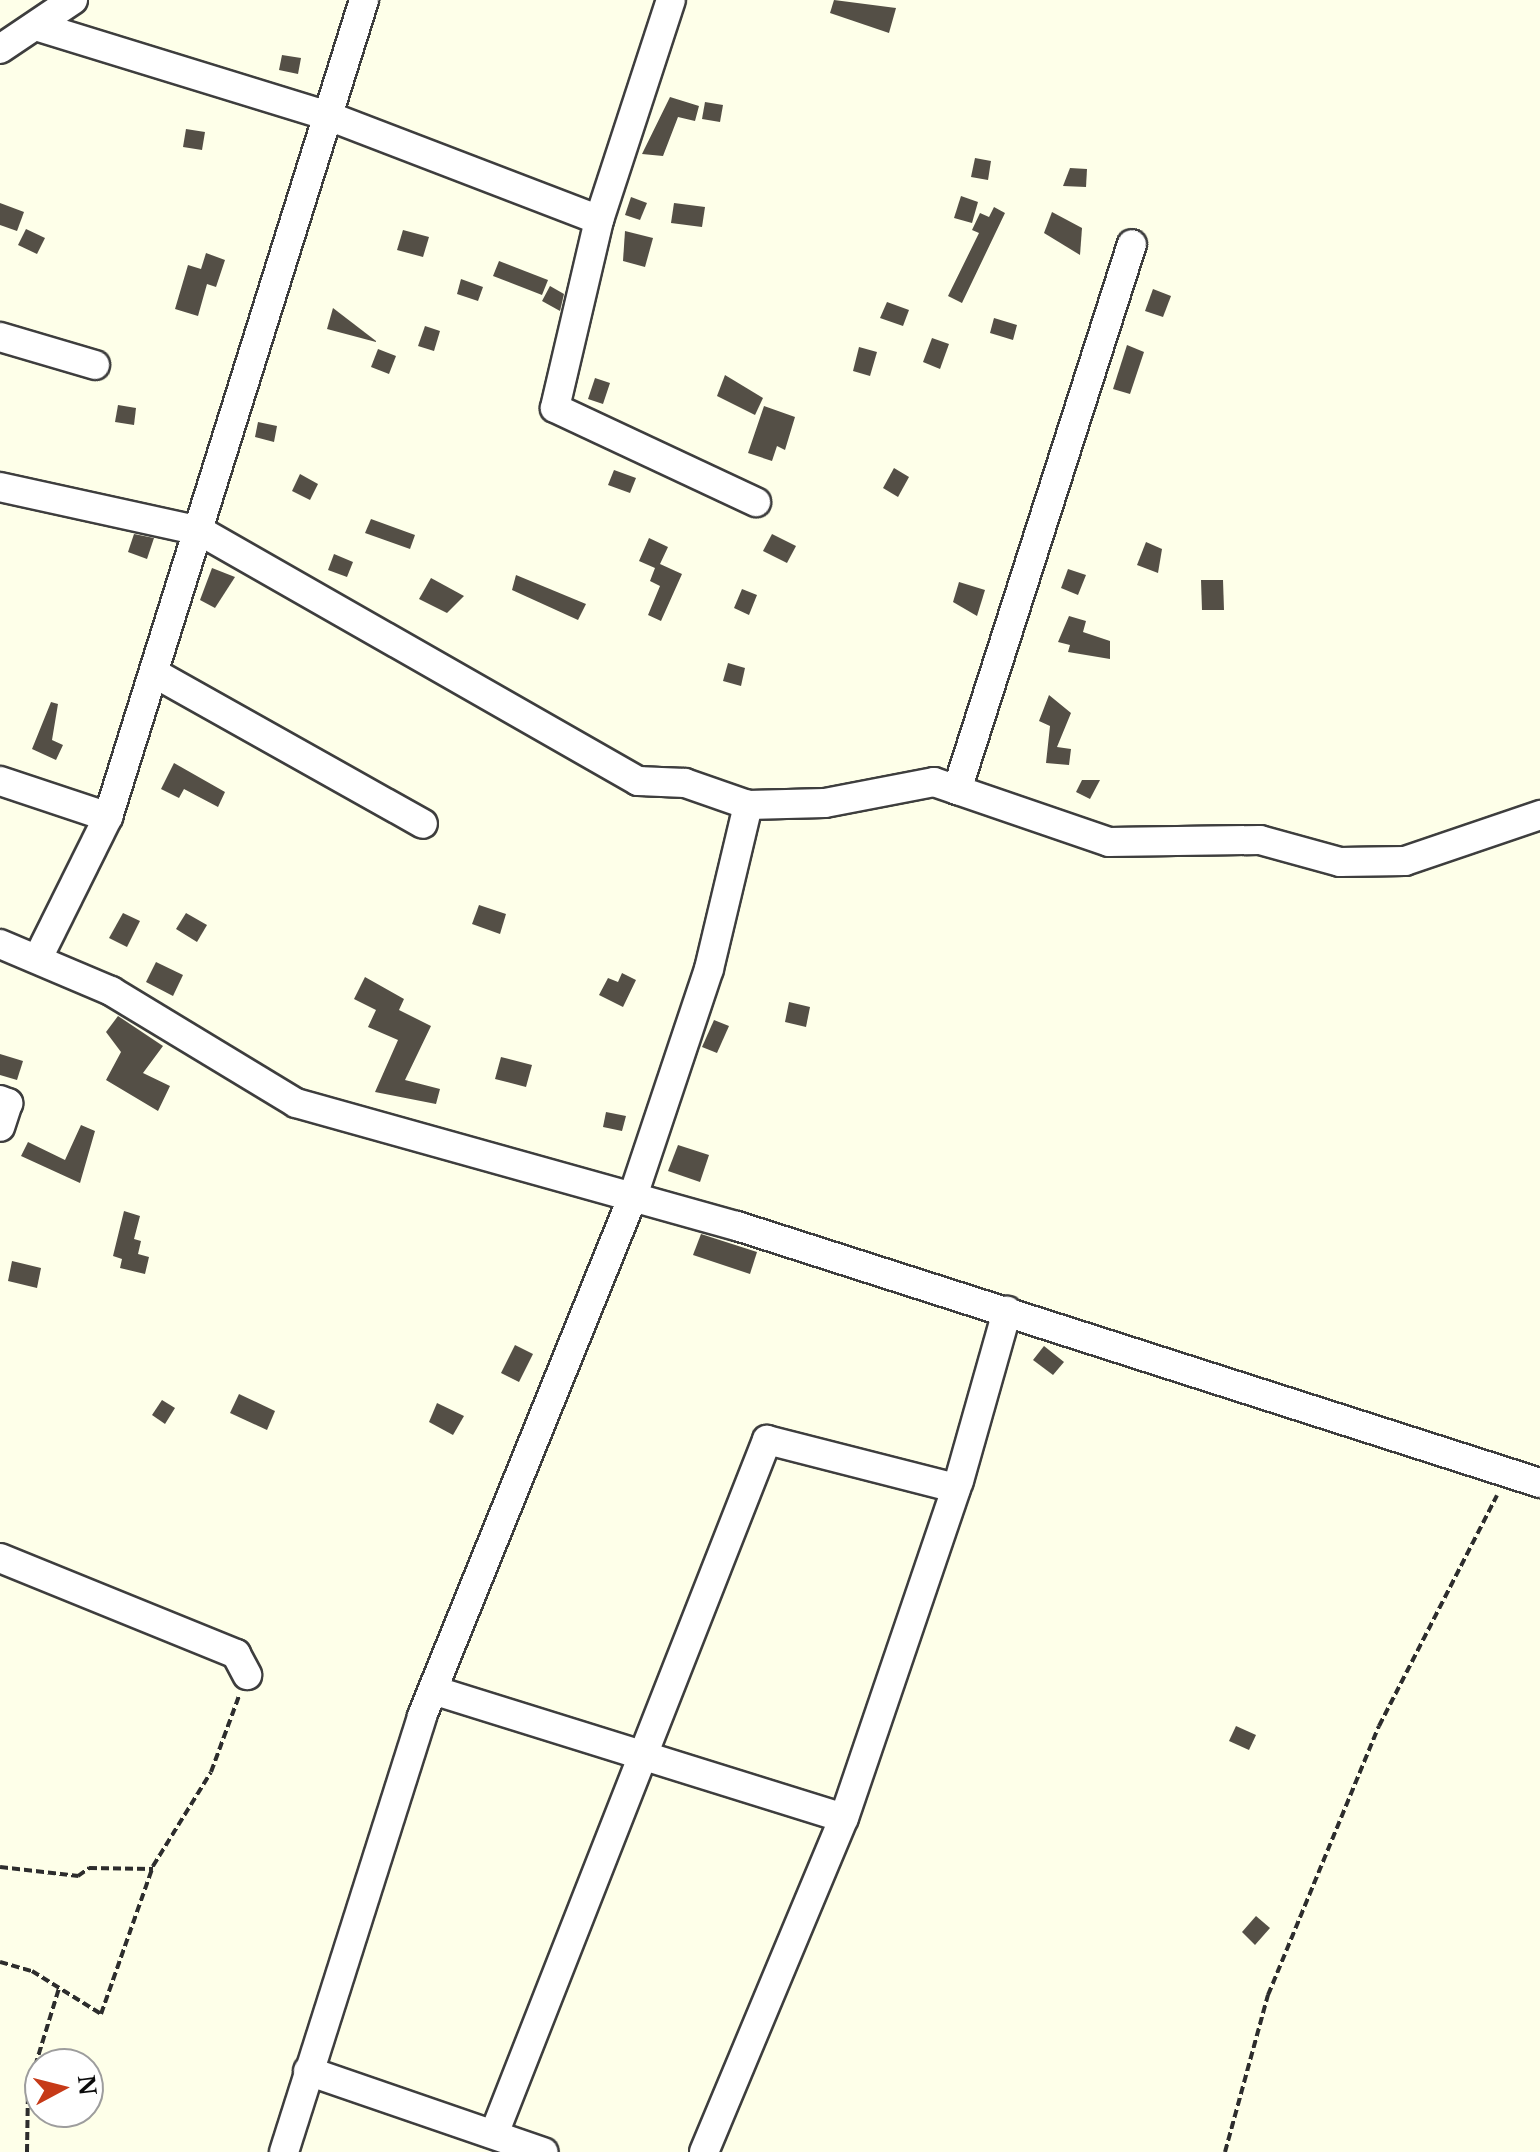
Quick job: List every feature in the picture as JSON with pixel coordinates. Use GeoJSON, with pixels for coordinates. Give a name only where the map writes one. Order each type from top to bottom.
{"type":"FeatureCollection","features":[{"type":"Feature","properties":{"kind":"street"},"geometry":{"type":"LineString","coordinates":[[0,49],[73,0]]}},
{"type":"Feature","properties":{"kind":"street"},"geometry":{"type":"LineString","coordinates":[[39,956],[108,817],[331,117],[364,0]]}},
{"type":"Feature","properties":{"kind":"street"},"geometry":{"type":"LineString","coordinates":[[671,0],[599,220],[555,408],[756,502]]}},
{"type":"Feature","properties":{"kind":"street"},"geometry":{"type":"LineString","coordinates":[[36,26],[331,117],[599,220]]}},
{"type":"Feature","properties":{"kind":"street"},"geometry":{"type":"LineString","coordinates":[[957,790],[1132,244]]}},
{"type":"Feature","properties":{"kind":"street"},"geometry":{"type":"LineString","coordinates":[[0,337],[95,365]]}},
{"type":"Feature","properties":{"kind":"street"},"geometry":{"type":"LineString","coordinates":[[0,487],[200,531],[638,781],[685,783],[748,805],[825,803],[934,782],[1109,842],[1260,840],[1340,862],[1405,861],[1540,815]]}},
{"type":"Feature","properties":{"kind":"street"},"geometry":{"type":"LineString","coordinates":[[156,674],[423,824]]}},
{"type":"Feature","properties":{"kind":"street"},"geometry":{"type":"LineString","coordinates":[[0,781],[108,817]]}},
{"type":"Feature","properties":{"kind":"street"},"geometry":{"type":"LineString","coordinates":[[284,2152],[433,1690],[633,1196],[709,969],[748,805]]}},
{"type":"Feature","properties":{"kind":"street"},"geometry":{"type":"LineString","coordinates":[[0,944],[39,956],[296,1103],[633,1196],[1007,1311],[1540,1483]]}},
{"type":"Feature","properties":{"kind":"street"},"geometry":{"type":"LineString","coordinates":[[0,1100],[8,1103],[0,1127]]}},
{"type":"Feature","properties":{"kind":"street"},"geometry":{"type":"LineString","coordinates":[[704,2152],[844,1818],[956,1488],[1007,1311]]}},
{"type":"Feature","properties":{"kind":"street"},"geometry":{"type":"LineString","coordinates":[[494,2134],[767,1440],[956,1488]]}},
{"type":"Feature","properties":{"kind":"street"},"geometry":{"type":"LineString","coordinates":[[0,1558],[236,1654],[247,1675]]}},
{"type":"Feature","properties":{"kind":"street"},"geometry":{"type":"LineString","coordinates":[[433,1690],[844,1818]]}},
{"type":"Feature","properties":{"kind":"street"},"geometry":{"type":"LineString","coordinates":[[308,2071],[543,2152]]}},
{"type":"Feature","properties":{"kind":"path"},"geometry":{"type":"LineString","coordinates":[[1225,2152],[1268,1995],[1379,1726],[1509,1472]]}},
{"type":"Feature","properties":{"kind":"path"},"geometry":{"type":"LineString","coordinates":[[0,1962],[59,1988],[101,2014],[153,1869],[211,1772],[247,1675]]}},
{"type":"Feature","properties":{"kind":"path"},"geometry":{"type":"LineString","coordinates":[[0,1867],[78,1876],[104,1866],[153,1869]]}},
{"type":"Feature","properties":{"kind":"path"},"geometry":{"type":"LineString","coordinates":[[27,2152],[28,2089],[59,1988]]}},
{"type":"Feature","properties":{"kind":"building"},"geometry":{"type":"Polygon","coordinates":[[[834,0],[896,8],[889,33],[830,13],[834,0]]]}},
{"type":"Feature","properties":{"kind":"building"},"geometry":{"type":"Polygon","coordinates":[[[282,55],[301,58],[298,74],[279,70],[282,55]]]}},
{"type":"Feature","properties":{"kind":"building"},"geometry":{"type":"Polygon","coordinates":[[[670,97],[699,106],[695,121],[678,117],[663,156],[642,154],[670,97]]]}},
{"type":"Feature","properties":{"kind":"building"},"geometry":{"type":"Polygon","coordinates":[[[705,102],[723,105],[720,122],[702,119],[705,102]]]}},
{"type":"Feature","properties":{"kind":"building"},"geometry":{"type":"Polygon","coordinates":[[[186,129],[205,132],[202,150],[183,147],[186,129]]]}},
{"type":"Feature","properties":{"kind":"building"},"geometry":{"type":"Polygon","coordinates":[[[975,158],[991,161],[988,180],[971,177],[975,158]]]}},
{"type":"Feature","properties":{"kind":"building"},"geometry":{"type":"Polygon","coordinates":[[[1070,168],[1087,169],[1086,187],[1063,186],[1070,168]]]}},
{"type":"Feature","properties":{"kind":"building"},"geometry":{"type":"Polygon","coordinates":[[[961,196],[978,202],[972,223],[954,218],[961,196]]]}},
{"type":"Feature","properties":{"kind":"building"},"geometry":{"type":"Polygon","coordinates":[[[631,197],[647,203],[640,220],[625,215],[631,197]]]}},
{"type":"Feature","properties":{"kind":"building"},"geometry":{"type":"Polygon","coordinates":[[[0,203],[24,212],[17,231],[0,225],[0,203]]]}},
{"type":"Feature","properties":{"kind":"building"},"geometry":{"type":"Polygon","coordinates":[[[674,203],[705,207],[702,227],[671,223],[674,203]]]}},
{"type":"Feature","properties":{"kind":"building"},"geometry":{"type":"Polygon","coordinates":[[[994,207],[1005,213],[962,303],[948,296],[979,233],[972,230],[980,213],[989,217],[994,207]]]}},
{"type":"Feature","properties":{"kind":"building"},"geometry":{"type":"Polygon","coordinates":[[[1052,212],[1082,228],[1080,255],[1044,233],[1052,212]]]}},
{"type":"Feature","properties":{"kind":"building"},"geometry":{"type":"Polygon","coordinates":[[[26,229],[45,238],[37,254],[18,245],[26,229]]]}},
{"type":"Feature","properties":{"kind":"building"},"geometry":{"type":"Polygon","coordinates":[[[403,230],[429,237],[423,257],[397,250],[403,230]]]}},
{"type":"Feature","properties":{"kind":"building"},"geometry":{"type":"Polygon","coordinates":[[[625,231],[653,238],[645,267],[623,261],[625,231]]]}},
{"type":"Feature","properties":{"kind":"building"},"geometry":{"type":"Polygon","coordinates":[[[206,253],[225,260],[216,287],[207,284],[198,316],[175,309],[188,265],[201,269],[206,253]]]}},
{"type":"Feature","properties":{"kind":"building"},"geometry":{"type":"Polygon","coordinates":[[[499,261],[548,280],[542,295],[493,276],[499,261]]]}},
{"type":"Feature","properties":{"kind":"building"},"geometry":{"type":"Polygon","coordinates":[[[461,279],[483,287],[478,301],[457,294],[461,279]]]}},
{"type":"Feature","properties":{"kind":"building"},"geometry":{"type":"Polygon","coordinates":[[[550,286],[564,294],[560,311],[542,301],[550,286]]]}},
{"type":"Feature","properties":{"kind":"building"},"geometry":{"type":"Polygon","coordinates":[[[1153,289],[1171,296],[1163,317],[1145,311],[1153,289]]]}},
{"type":"Feature","properties":{"kind":"building"},"geometry":{"type":"Polygon","coordinates":[[[887,302],[909,310],[903,326],[880,318],[887,302]]]}},
{"type":"Feature","properties":{"kind":"building"},"geometry":{"type":"Polygon","coordinates":[[[333,308],[376,341],[376,342],[327,329],[333,308]]]}},
{"type":"Feature","properties":{"kind":"building"},"geometry":{"type":"Polygon","coordinates":[[[994,318],[1017,325],[1013,340],[990,333],[994,318]]]}},
{"type":"Feature","properties":{"kind":"building"},"geometry":{"type":"Polygon","coordinates":[[[425,326],[440,331],[434,351],[418,346],[425,326]]]}},
{"type":"Feature","properties":{"kind":"building"},"geometry":{"type":"Polygon","coordinates":[[[932,338],[949,344],[940,369],[923,362],[932,338]]]}},
{"type":"Feature","properties":{"kind":"building"},"geometry":{"type":"Polygon","coordinates":[[[1127,345],[1144,352],[1130,394],[1113,389],[1127,345]]]}},
{"type":"Feature","properties":{"kind":"building"},"geometry":{"type":"Polygon","coordinates":[[[859,347],[877,352],[870,376],[853,371],[859,347]]]}},
{"type":"Feature","properties":{"kind":"building"},"geometry":{"type":"Polygon","coordinates":[[[378,349],[396,356],[389,374],[371,367],[378,349]]]}},
{"type":"Feature","properties":{"kind":"building"},"geometry":{"type":"Polygon","coordinates":[[[725,375],[763,398],[755,415],[717,396],[725,375]]]}},
{"type":"Feature","properties":{"kind":"building"},"geometry":{"type":"Polygon","coordinates":[[[595,378],[610,383],[603,404],[588,399],[595,378]]]}},
{"type":"Feature","properties":{"kind":"building"},"geometry":{"type":"Polygon","coordinates":[[[118,405],[136,408],[134,425],[115,422],[118,405]]]}},
{"type":"Feature","properties":{"kind":"building"},"geometry":{"type":"Polygon","coordinates":[[[764,406],[795,417],[785,450],[777,446],[772,461],[748,453],[764,406]]]}},
{"type":"Feature","properties":{"kind":"building"},"geometry":{"type":"Polygon","coordinates":[[[258,422],[277,426],[274,442],[255,437],[258,422]]]}},
{"type":"Feature","properties":{"kind":"building"},"geometry":{"type":"Polygon","coordinates":[[[894,468],[909,477],[898,497],[883,488],[894,468]]]}},
{"type":"Feature","properties":{"kind":"building"},"geometry":{"type":"Polygon","coordinates":[[[614,470],[636,478],[630,493],[608,485],[614,470]]]}},
{"type":"Feature","properties":{"kind":"building"},"geometry":{"type":"Polygon","coordinates":[[[300,474],[318,484],[310,500],[292,491],[300,474]]]}},
{"type":"Feature","properties":{"kind":"building"},"geometry":{"type":"Polygon","coordinates":[[[371,519],[415,535],[410,549],[365,533],[371,519]]]}},
{"type":"Feature","properties":{"kind":"building"},"geometry":{"type":"Polygon","coordinates":[[[134,534],[154,538],[147,559],[128,552],[134,534]]]}},
{"type":"Feature","properties":{"kind":"building"},"geometry":{"type":"Polygon","coordinates":[[[772,534],[796,546],[787,563],[763,551],[772,534]]]}},
{"type":"Feature","properties":{"kind":"building"},"geometry":{"type":"Polygon","coordinates":[[[649,538],[668,547],[660,564],[682,574],[661,621],[648,615],[660,586],[650,581],[655,568],[639,561],[649,538]]]}},
{"type":"Feature","properties":{"kind":"building"},"geometry":{"type":"Polygon","coordinates":[[[1146,542],[1162,549],[1158,573],[1137,565],[1146,542]]]}},
{"type":"Feature","properties":{"kind":"building"},"geometry":{"type":"Polygon","coordinates":[[[334,554],[353,562],[347,577],[328,570],[334,554]]]}},
{"type":"Feature","properties":{"kind":"building"},"geometry":{"type":"Polygon","coordinates":[[[212,568],[235,577],[215,608],[200,600],[212,568]]]}},
{"type":"Feature","properties":{"kind":"building"},"geometry":{"type":"Polygon","coordinates":[[[1068,569],[1086,575],[1078,595],[1061,588],[1068,569]]]}},
{"type":"Feature","properties":{"kind":"building"},"geometry":{"type":"Polygon","coordinates":[[[516,575],[586,604],[578,620],[512,590],[516,575]]]}},
{"type":"Feature","properties":{"kind":"building"},"geometry":{"type":"Polygon","coordinates":[[[431,578],[464,596],[447,613],[419,599],[431,578]]]}},
{"type":"Feature","properties":{"kind":"building"},"geometry":{"type":"Polygon","coordinates":[[[1201,580],[1223,580],[1224,610],[1202,610],[1201,580]]]}},
{"type":"Feature","properties":{"kind":"building"},"geometry":{"type":"Polygon","coordinates":[[[959,582],[985,590],[977,616],[953,602],[959,582]]]}},
{"type":"Feature","properties":{"kind":"building"},"geometry":{"type":"Polygon","coordinates":[[[742,589],[757,595],[749,615],[734,608],[742,589]]]}},
{"type":"Feature","properties":{"kind":"building"},"geometry":{"type":"Polygon","coordinates":[[[1069,616],[1086,621],[1083,632],[1110,641],[1110,659],[1068,652],[1070,645],[1058,642],[1069,616]]]}},
{"type":"Feature","properties":{"kind":"building"},"geometry":{"type":"Polygon","coordinates":[[[728,663],[745,668],[741,686],[723,681],[728,663]]]}},
{"type":"Feature","properties":{"kind":"building"},"geometry":{"type":"Polygon","coordinates":[[[1049,695],[1071,713],[1057,747],[1071,749],[1069,765],[1046,763],[1050,726],[1039,721],[1049,695]]]}},
{"type":"Feature","properties":{"kind":"building"},"geometry":{"type":"Polygon","coordinates":[[[51,702],[58,704],[52,740],[63,745],[56,760],[32,749],[51,702]]]}},
{"type":"Feature","properties":{"kind":"building"},"geometry":{"type":"Polygon","coordinates":[[[174,763],[225,792],[218,807],[184,789],[179,798],[161,789],[174,763]]]}},
{"type":"Feature","properties":{"kind":"building"},"geometry":{"type":"Polygon","coordinates":[[[1082,780],[1100,780],[1090,799],[1076,792],[1082,780]]]}},
{"type":"Feature","properties":{"kind":"building"},"geometry":{"type":"Polygon","coordinates":[[[479,905],[506,914],[500,934],[472,924],[479,905]]]}},
{"type":"Feature","properties":{"kind":"building"},"geometry":{"type":"Polygon","coordinates":[[[123,913],[140,921],[127,947],[109,938],[123,913]]]}},
{"type":"Feature","properties":{"kind":"building"},"geometry":{"type":"Polygon","coordinates":[[[186,913],[207,925],[197,942],[176,929],[186,913]]]}},
{"type":"Feature","properties":{"kind":"building"},"geometry":{"type":"Polygon","coordinates":[[[156,962],[183,975],[173,996],[146,982],[156,962]]]}},
{"type":"Feature","properties":{"kind":"building"},"geometry":{"type":"Polygon","coordinates":[[[622,973],[636,980],[623,1007],[599,995],[608,978],[618,982],[622,973]]]}},
{"type":"Feature","properties":{"kind":"building"},"geometry":{"type":"Polygon","coordinates":[[[365,977],[404,999],[399,1010],[431,1026],[405,1080],[440,1089],[436,1104],[375,1092],[398,1040],[368,1027],[376,1010],[354,999],[365,977]]]}},
{"type":"Feature","properties":{"kind":"building"},"geometry":{"type":"Polygon","coordinates":[[[789,1002],[810,1007],[806,1027],[785,1022],[789,1002]]]}},
{"type":"Feature","properties":{"kind":"building"},"geometry":{"type":"Polygon","coordinates":[[[118,1016],[163,1046],[143,1073],[170,1086],[158,1111],[106,1080],[121,1052],[106,1032],[118,1016]]]}},
{"type":"Feature","properties":{"kind":"building"},"geometry":{"type":"Polygon","coordinates":[[[714,1020],[729,1026],[717,1053],[702,1047],[714,1020]]]}},
{"type":"Feature","properties":{"kind":"building"},"geometry":{"type":"Polygon","coordinates":[[[0,1054],[23,1061],[17,1080],[0,1075],[0,1054]]]}},
{"type":"Feature","properties":{"kind":"building"},"geometry":{"type":"Polygon","coordinates":[[[501,1057],[532,1065],[526,1087],[495,1079],[501,1057]]]}},
{"type":"Feature","properties":{"kind":"building"},"geometry":{"type":"Polygon","coordinates":[[[606,1112],[626,1116],[622,1131],[603,1127],[606,1112]]]}},
{"type":"Feature","properties":{"kind":"building"},"geometry":{"type":"Polygon","coordinates":[[[81,1125],[95,1131],[80,1183],[21,1156],[28,1142],[65,1160],[81,1125]]]}},
{"type":"Feature","properties":{"kind":"building"},"geometry":{"type":"Polygon","coordinates":[[[678,1145],[709,1155],[700,1182],[668,1171],[678,1145]]]}},
{"type":"Feature","properties":{"kind":"building"},"geometry":{"type":"Polygon","coordinates":[[[124,1211],[140,1216],[134,1239],[141,1241],[138,1254],[149,1257],[145,1274],[120,1268],[122,1259],[113,1256],[124,1211]]]}},
{"type":"Feature","properties":{"kind":"building"},"geometry":{"type":"Polygon","coordinates":[[[701,1234],[757,1252],[750,1274],[693,1255],[701,1234]]]}},
{"type":"Feature","properties":{"kind":"building"},"geometry":{"type":"Polygon","coordinates":[[[12,1261],[41,1268],[37,1288],[8,1281],[12,1261]]]}},
{"type":"Feature","properties":{"kind":"building"},"geometry":{"type":"Polygon","coordinates":[[[515,1345],[533,1354],[519,1382],[501,1373],[515,1345]]]}},
{"type":"Feature","properties":{"kind":"building"},"geometry":{"type":"Polygon","coordinates":[[[1044,1346],[1064,1362],[1053,1375],[1033,1360],[1044,1346]]]}},
{"type":"Feature","properties":{"kind":"building"},"geometry":{"type":"Polygon","coordinates":[[[239,1394],[275,1411],[267,1430],[230,1413],[239,1394]]]}},
{"type":"Feature","properties":{"kind":"building"},"geometry":{"type":"Polygon","coordinates":[[[162,1400],[175,1408],[165,1424],[152,1415],[162,1400]]]}},
{"type":"Feature","properties":{"kind":"building"},"geometry":{"type":"Polygon","coordinates":[[[437,1403],[464,1416],[453,1435],[429,1422],[437,1403]]]}},
{"type":"Feature","properties":{"kind":"building"},"geometry":{"type":"Polygon","coordinates":[[[1236,1726],[1256,1735],[1249,1750],[1229,1741],[1236,1726]]]}},
{"type":"Feature","properties":{"kind":"building"},"geometry":{"type":"Polygon","coordinates":[[[1256,1916],[1270,1928],[1255,1945],[1242,1932],[1256,1916]]]}}]}
